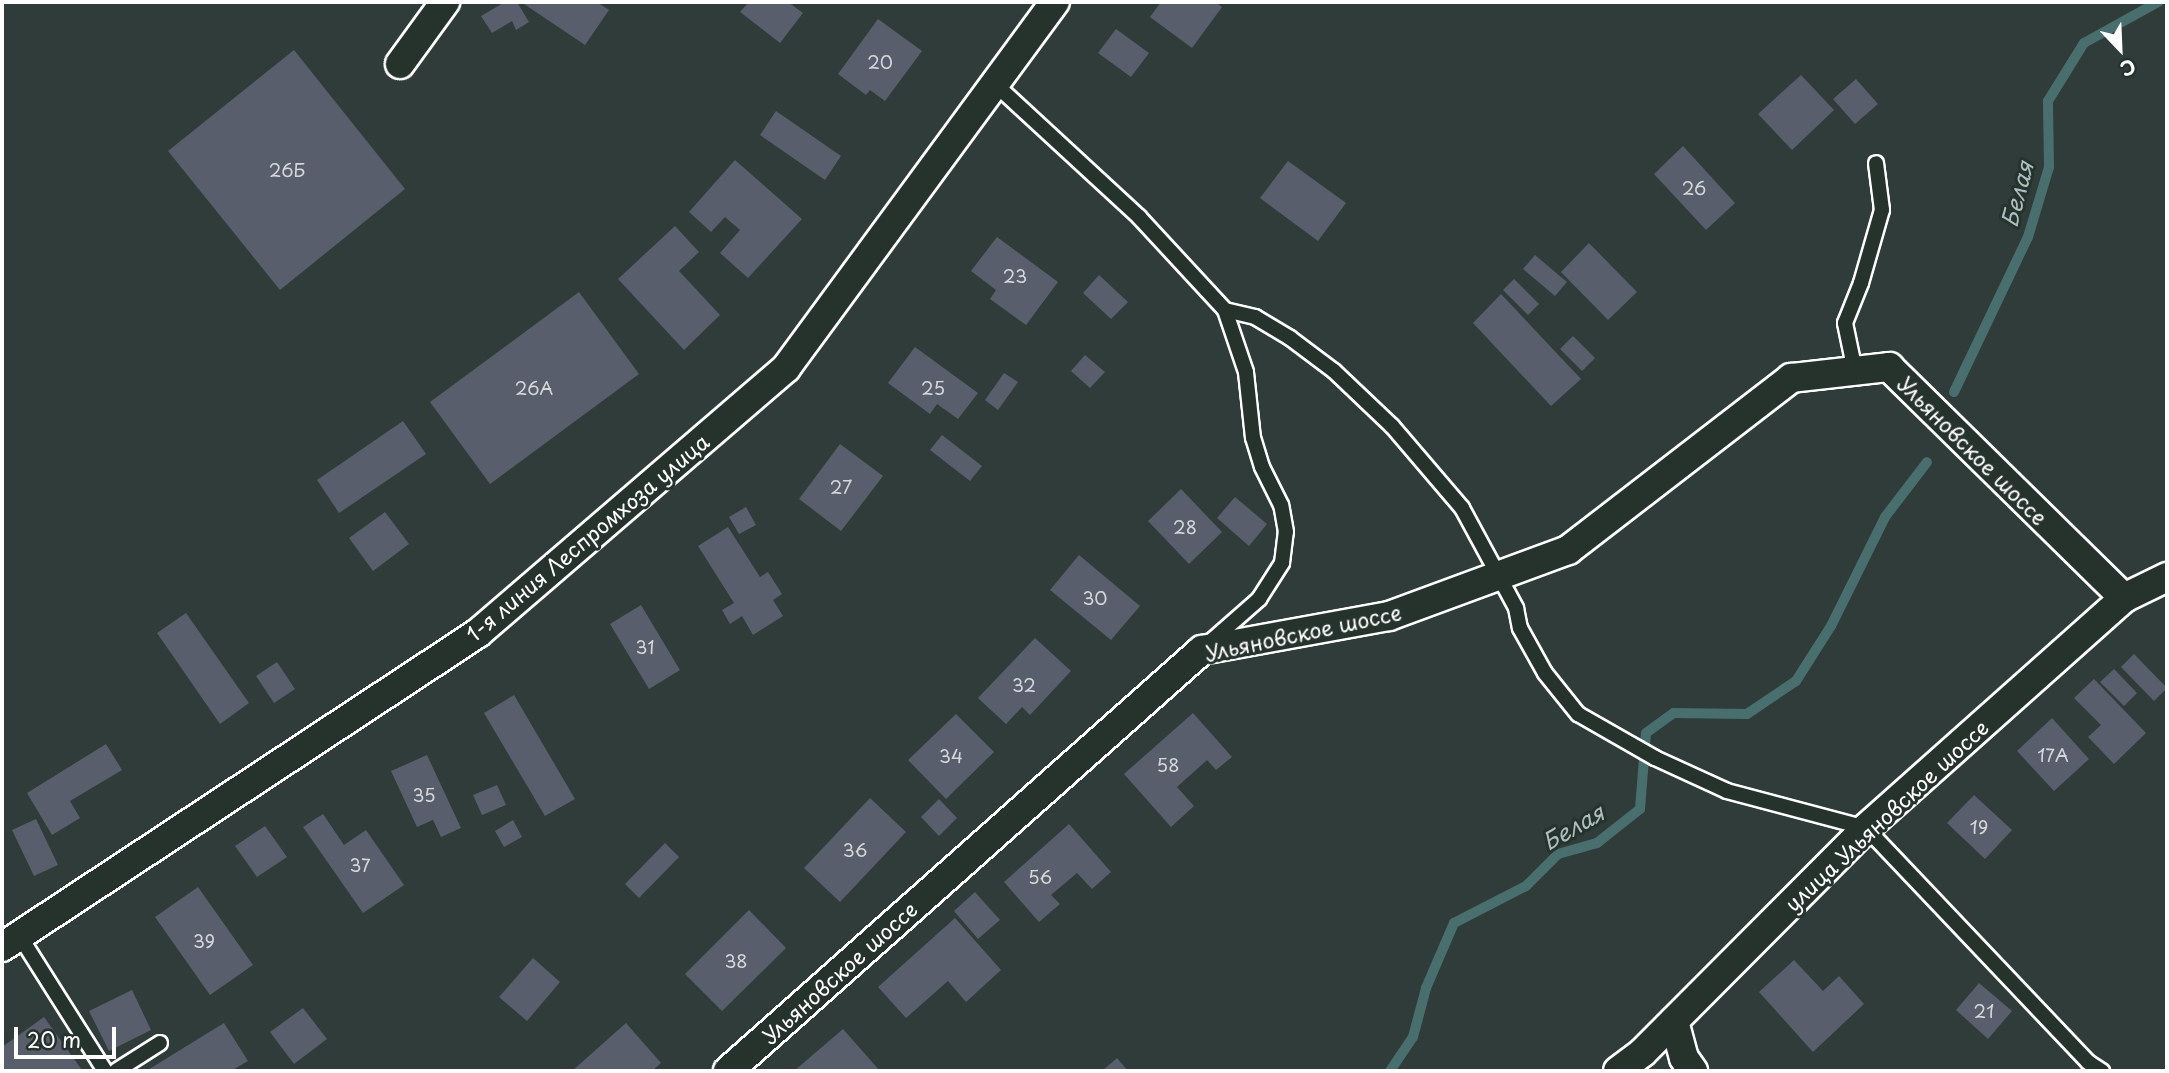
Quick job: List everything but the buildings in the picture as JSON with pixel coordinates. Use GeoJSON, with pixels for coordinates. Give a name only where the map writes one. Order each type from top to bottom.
{"type":"FeatureCollection","features":[{"type":"Feature","properties":{"kind":"street"},"geometry":{"type":"LineString","coordinates":[[400,64],[445,2]]}},
{"type":"Feature","properties":{"kind":"street","name":"1-я линия Леспромхоза улица"},"geometry":{"type":"LineString","coordinates":[[10,941],[478,633],[786,368],[1055,2]]}},
{"type":"Feature","properties":{"kind":"street","name":"Ульяновское шоссе"},"geometry":{"type":"LineString","coordinates":[[728,1071],[1202,650],[1390,617],[1568,550],[1791,378],[1889,367],[2124,598]]}},
{"type":"Feature","properties":{"kind":"street","name":"улица Ульяновское шоссе"},"geometry":{"type":"LineString","coordinates":[[1618,1071],[1643,1052],[1866,828],[2124,598],[2167,578]]}},
{"type":"Feature","properties":{"kind":"street"},"geometry":{"type":"LineString","coordinates":[[1674,1021],[1684,1058],[1693,1071]]}},
{"type":"Feature","properties":{"kind":"lane"},"geometry":{"type":"LineString","coordinates":[[995,83],[1139,217],[1225,310],[1246,372],[1253,438],[1262,467],[1281,505],[1286,532],[1282,564],[1259,599],[1202,650]]}},
{"type":"Feature","properties":{"kind":"lane"},"geometry":{"type":"LineString","coordinates":[[1856,370],[1845,323],[1861,283],[1882,210],[1876,163]]}},
{"type":"Feature","properties":{"kind":"lane"},"geometry":{"type":"LineString","coordinates":[[1225,310],[1255,317],[1290,338],[1334,371],[1392,426],[1462,508],[1516,608],[1520,628],[1545,673],[1578,714],[1655,758],[1727,791],[1866,828],[2088,1062],[2102,1071]]}},
{"type":"Feature","properties":{"kind":"lane"},"geometry":{"type":"LineString","coordinates":[[10,941],[105,1071]]}},
{"type":"Feature","properties":{"kind":"lane"},"geometry":{"type":"LineString","coordinates":[[116,1071],[160,1043]]}},
{"type":"Feature","properties":{"kind":"waterway","name":"Белая"},"geometry":{"type":"LineString","coordinates":[[1954,392],[2028,237],[2049,167],[2048,101],[2084,43],[2158,2]]}},
{"type":"Feature","properties":{"kind":"waterway","name":"Белая"},"geometry":{"type":"LineString","coordinates":[[1390,1071],[1413,1037],[1426,988],[1454,923],[1526,886],[1558,854],[1597,843],[1640,809],[1646,733],[1674,713],[1747,714],[1796,681],[1831,626],[1885,517],[1927,462]]}}]}
